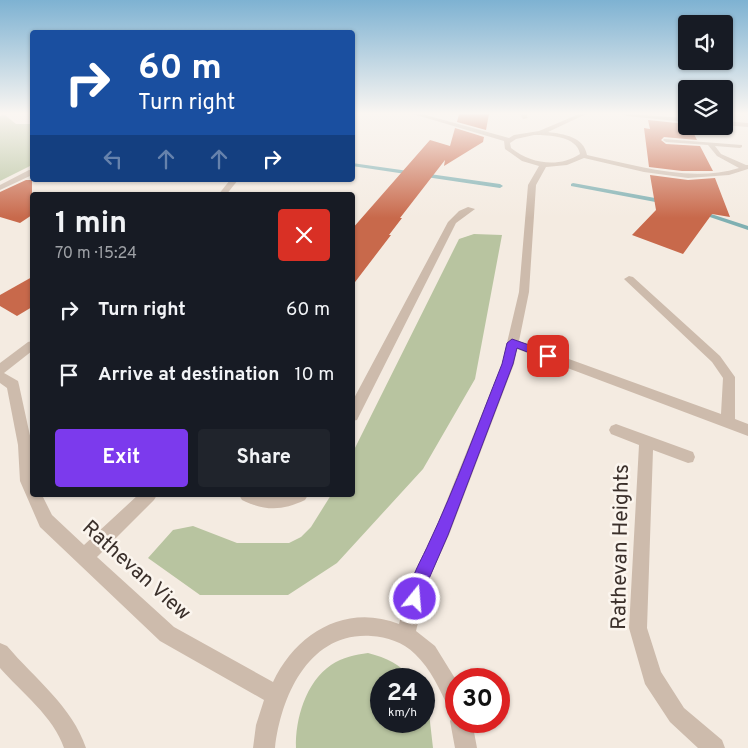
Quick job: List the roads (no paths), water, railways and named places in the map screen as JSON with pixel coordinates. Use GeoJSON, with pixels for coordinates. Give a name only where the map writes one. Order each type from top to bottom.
{"type":"FeatureCollection","features":[{"type":"Feature","properties":{"kind":"street"},"geometry":{"type":"LineString","coordinates":[[508,149],[515,155],[526,160],[544,164],[570,163],[583,156],[663,172],[717,176],[746,167]]}},
{"type":"Feature","properties":{"kind":"street"},"geometry":{"type":"LineString","coordinates":[[583,149],[583,156]]}},
{"type":"Feature","properties":{"kind":"street"},"geometry":{"type":"LineString","coordinates":[[714,149],[719,155],[746,167]]}},
{"type":"Feature","properties":{"kind":"street"},"geometry":{"type":"LineString","coordinates":[[405,636],[420,580],[441,535],[504,373],[524,292],[532,185],[544,164]]}},
{"type":"Feature","properties":{"kind":"street"},"geometry":{"type":"LineString","coordinates":[[0,188],[30,173]]}},
{"type":"Feature","properties":{"kind":"street"},"geometry":{"type":"LineString","coordinates":[[224,192],[232,182]]}},
{"type":"Feature","properties":{"kind":"street"},"geometry":{"type":"LineString","coordinates":[[355,410],[452,222],[462,212],[471,209]]}},
{"type":"Feature","properties":{"kind":"street"},"geometry":{"type":"LineString","coordinates":[[629,279],[716,359],[729,376],[728,423]]}},
{"type":"Feature","properties":{"kind":"street"},"geometry":{"type":"LineString","coordinates":[[512,343],[748,430]]}},
{"type":"Feature","properties":{"kind":"street"},"geometry":{"type":"LineString","coordinates":[[0,370],[30,347]]}},
{"type":"Feature","properties":{"kind":"street","name":"Rathevan View"},"geometry":{"type":"LineString","coordinates":[[0,377],[13,385],[25,445],[30,486]]}},
{"type":"Feature","properties":{"kind":"street","name":"Rathevan Heights"},"geometry":{"type":"LineString","coordinates":[[616,430],[688,457]]}},
{"type":"Feature","properties":{"kind":"street","name":"Rathevan Heights"},"geometry":{"type":"LineString","coordinates":[[646,442],[638,628],[652,677],[677,715],[714,748]]}},
{"type":"Feature","properties":{"kind":"street","name":"Rathevan View"},"geometry":{"type":"LineString","coordinates":[[35,497],[46,521],[167,634],[276,695]]}},
{"type":"Feature","properties":{"kind":"street"},"geometry":{"type":"LineString","coordinates":[[84,557],[148,497]]}},
{"type":"Feature","properties":{"kind":"street"},"geometry":{"type":"LineString","coordinates":[[254,497],[274,503],[296,497]]}},
{"type":"Feature","properties":{"kind":"street"},"geometry":{"type":"LineString","coordinates":[[264,748],[265,736],[276,695],[295,663],[318,640],[343,628],[370,625],[397,631],[421,646],[445,677]]}},
{"type":"Feature","properties":{"kind":"street"},"geometry":{"type":"LineString","coordinates":[[0,653],[58,717],[74,741],[76,748]]}},
{"type":"Feature","properties":{"kind":"street"},"geometry":{"type":"LineString","coordinates":[[463,733],[466,748]]}},
{"type":"Feature","properties":{"kind":"waterway"},"geometry":{"type":"LineString","coordinates":[[355,164],[500,186]]}},
{"type":"Feature","properties":{"kind":"waterway"},"geometry":{"type":"LineString","coordinates":[[573,185],[666,202]]}},
{"type":"Feature","properties":{"kind":"waterway"},"geometry":{"type":"LineString","coordinates":[[700,212],[748,228]]}}]}
